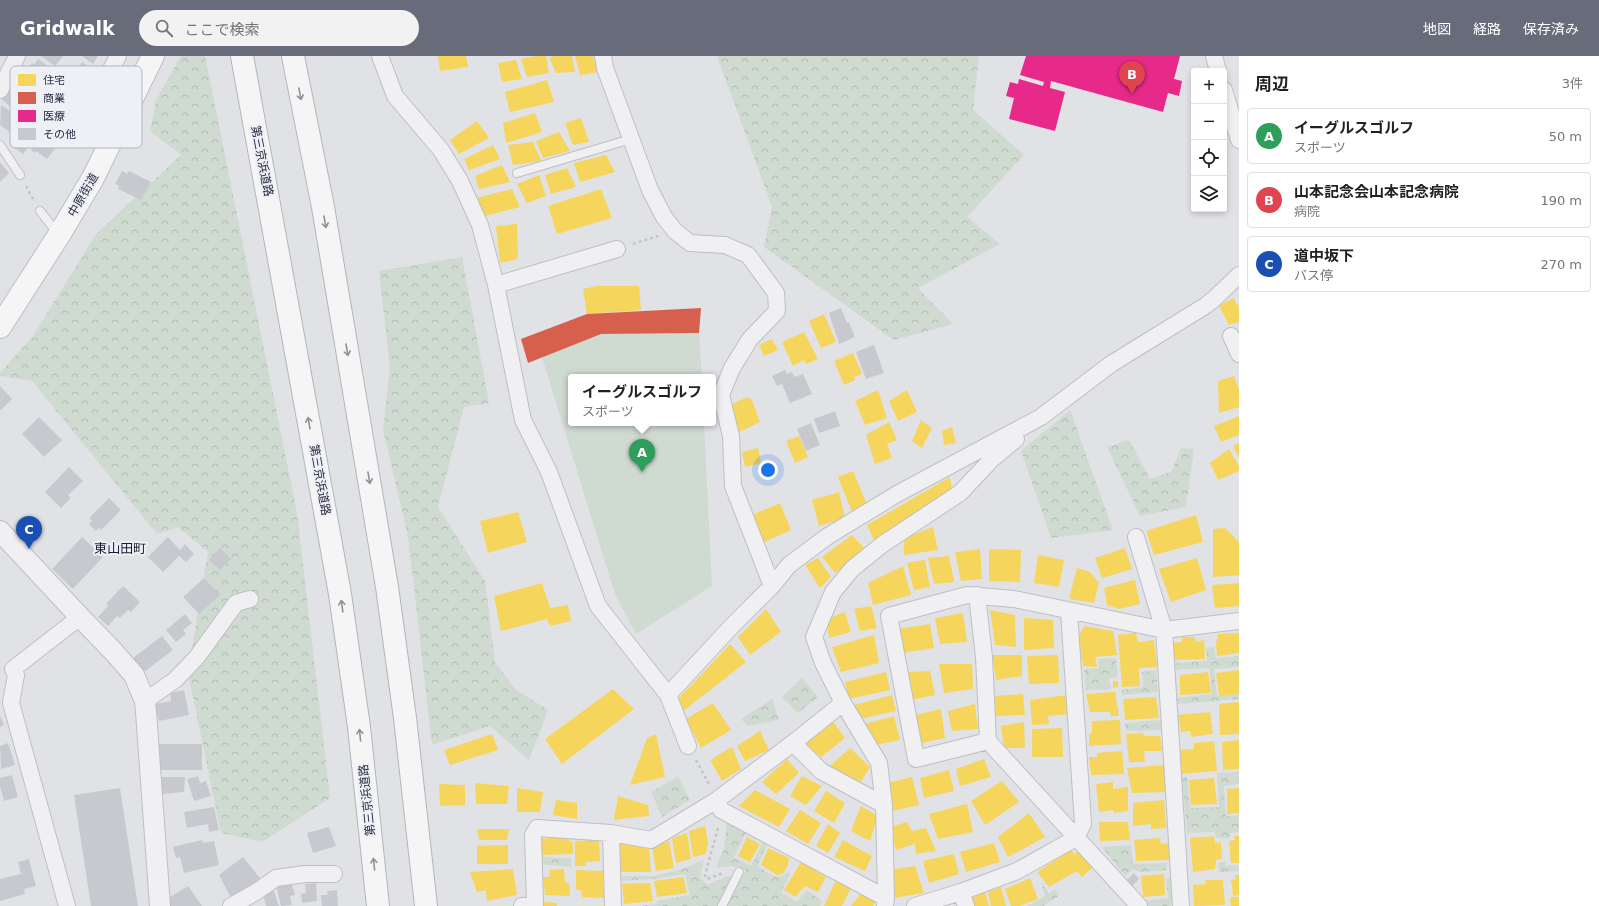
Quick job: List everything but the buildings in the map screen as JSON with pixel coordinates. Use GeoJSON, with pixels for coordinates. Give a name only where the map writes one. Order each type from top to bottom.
{"type":"FeatureCollection","features":[{"type":"Feature","properties":{"kind":"main road","name":"中原街道"},"geometry":{"type":"LineString","coordinates":[[142,79],[153,56]]}},
{"type":"Feature","properties":{"kind":"main road","name":"第三京浜道路"},"geometry":{"type":"LineString","coordinates":[[242,56],[340,594],[359,727],[378,904]]}},
{"type":"Feature","properties":{"kind":"main road"},"geometry":{"type":"LineString","coordinates":[[293,56],[323,207],[387,587],[405,718],[426,902]]}},
{"type":"Feature","properties":{"kind":"main road","name":"中原街道"},"geometry":{"type":"LineString","coordinates":[[0,327],[59,235],[93,178],[108,148]]}},
{"type":"Feature","properties":{"kind":"street"},"geometry":{"type":"LineString","coordinates":[[12,66],[17,56]]}},
{"type":"Feature","properties":{"kind":"street"},"geometry":{"type":"LineString","coordinates":[[113,66],[118,56]]}},
{"type":"Feature","properties":{"kind":"street"},"geometry":{"type":"LineString","coordinates":[[380,56],[395,96],[441,150],[460,181],[480,225],[496,285],[523,420],[549,472],[598,606],[668,695],[688,746]]}},
{"type":"Feature","properties":{"kind":"street"},"geometry":{"type":"LineString","coordinates":[[603,56],[605,68],[630,139],[650,190],[664,217],[675,231],[690,242],[725,245],[748,255],[776,293],[777,311],[750,339],[732,368],[721,395],[731,436],[733,486],[772,586]]}},
{"type":"Feature","properties":{"kind":"street"},"geometry":{"type":"LineString","coordinates":[[1214,56],[1217,68]]}},
{"type":"Feature","properties":{"kind":"street"},"geometry":{"type":"LineString","coordinates":[[0,90],[10,70]]}},
{"type":"Feature","properties":{"kind":"street"},"geometry":{"type":"LineString","coordinates":[[1227,100],[1239,140]]}},
{"type":"Feature","properties":{"kind":"street"},"geometry":{"type":"LineString","coordinates":[[496,285],[617,249]]}},
{"type":"Feature","properties":{"kind":"street"},"geometry":{"type":"LineString","coordinates":[[720,809],[885,902],[884,805],[879,763],[822,663],[814,637],[833,592],[852,569],[883,544],[960,493],[992,459],[1041,417],[1111,364],[1205,306],[1239,276]]}},
{"type":"Feature","properties":{"kind":"street"},"geometry":{"type":"LineString","coordinates":[[1231,336],[1239,354]]}},
{"type":"Feature","properties":{"kind":"street"},"geometry":{"type":"LineString","coordinates":[[668,695],[729,629],[772,586],[789,565],[828,536],[896,494],[1041,417]]}},
{"type":"Feature","properties":{"kind":"street"},"geometry":{"type":"LineString","coordinates":[[0,531],[134,675],[145,701],[160,906]]}},
{"type":"Feature","properties":{"kind":"street"},"geometry":{"type":"LineString","coordinates":[[1136,537],[1164,630],[1181,906]]}},
{"type":"Feature","properties":{"kind":"street"},"geometry":{"type":"LineString","coordinates":[[988,741],[916,759],[889,616],[967,595],[977,595],[1014,599],[1164,630],[1239,621]]}},
{"type":"Feature","properties":{"kind":"street"},"geometry":{"type":"LineString","coordinates":[[977,595],[984,657],[988,741],[1139,906]]}},
{"type":"Feature","properties":{"kind":"street"},"geometry":{"type":"LineString","coordinates":[[145,701],[175,680],[197,657],[236,603],[250,599]]}},
{"type":"Feature","properties":{"kind":"street"},"geometry":{"type":"LineString","coordinates":[[915,906],[963,899],[1018,871],[1076,838],[1084,824],[1069,610]]}},
{"type":"Feature","properties":{"kind":"street"},"geometry":{"type":"LineString","coordinates":[[6,671],[80,618]]}},
{"type":"Feature","properties":{"kind":"street"},"geometry":{"type":"LineString","coordinates":[[6,671],[16,675],[11,703],[67,906]]}},
{"type":"Feature","properties":{"kind":"street"},"geometry":{"type":"LineString","coordinates":[[531,905],[533,835],[537,828],[611,832],[651,840],[720,809],[793,742],[843,702]]}},
{"type":"Feature","properties":{"kind":"street"},"geometry":{"type":"LineString","coordinates":[[793,742],[821,771],[884,805]]}},
{"type":"Feature","properties":{"kind":"street"},"geometry":{"type":"LineString","coordinates":[[611,832],[613,906]]}},
{"type":"Feature","properties":{"kind":"street"},"geometry":{"type":"LineString","coordinates":[[231,906],[256,892],[276,878],[305,874],[334,874]]}},
{"type":"Feature","properties":{"kind":"lane"},"geometry":{"type":"LineString","coordinates":[[517,174],[630,139]]}},
{"type":"Feature","properties":{"kind":"lane"},"geometry":{"type":"LineString","coordinates":[[0,145],[20,175]]}},
{"type":"Feature","properties":{"kind":"lane"},"geometry":{"type":"LineString","coordinates":[[40,211],[59,235]]}},
{"type":"Feature","properties":{"kind":"lane"},"geometry":{"type":"LineString","coordinates":[[722,906],[739,872]]}},
{"type":"Feature","properties":{"kind":"path"},"geometry":{"type":"LineString","coordinates":[[20,175],[40,211]]}},
{"type":"Feature","properties":{"kind":"path"},"geometry":{"type":"LineString","coordinates":[[617,249],[675,231]]}},
{"type":"Feature","properties":{"kind":"path"},"geometry":{"type":"LineString","coordinates":[[688,746],[720,809],[705,875],[707,879],[731,870],[739,872]]}},
{"type":"Feature","properties":{"kind":"green space"},"geometry":{"type":"Polygon","coordinates":[[[181,56],[205,56],[297,513],[330,798],[262,842],[221,833],[188,673],[208,552],[178,527],[157,534],[32,381],[0,376],[0,373],[33,336],[96,234],[181,155],[150,131],[156,100],[181,56]]]}},
{"type":"Feature","properties":{"kind":"green space"},"geometry":{"type":"Polygon","coordinates":[[[717,56],[979,56],[973,110],[1024,155],[967,217],[1000,244],[918,288],[953,324],[894,340],[764,247],[772,207],[717,56]]]}},
{"type":"Feature","properties":{"kind":"green space"},"geometry":{"type":"Polygon","coordinates":[[[462,257],[489,403],[464,407],[438,507],[485,581],[495,662],[515,689],[548,710],[529,760],[490,726],[432,745],[408,536],[383,430],[390,367],[379,271],[462,257]]]}},
{"type":"Feature","properties":{"kind":"green space"},"geometry":{"type":"Polygon","coordinates":[[[699,333],[702,374],[568,374],[568,426],[704,426],[712,586],[636,634],[615,594],[542,357],[601,334],[699,333]]]}},
{"type":"Feature","properties":{"kind":"green space"},"geometry":{"type":"Polygon","coordinates":[[[1070,410],[1113,530],[1051,538],[1021,451],[1070,410]]]}},
{"type":"Feature","properties":{"kind":"green space"},"geometry":{"type":"Polygon","coordinates":[[[1129,440],[1150,479],[1171,472],[1181,448],[1194,449],[1186,507],[1140,516],[1107,447],[1129,440]]]}},
{"type":"Feature","properties":{"kind":"green space"},"geometry":{"type":"Polygon","coordinates":[[[1214,647],[1216,658],[1239,656],[1239,667],[1214,669],[1217,696],[1239,694],[1239,699],[1178,704],[1176,698],[1212,694],[1209,668],[1174,670],[1174,663],[1207,661],[1206,648],[1214,647]]]}},
{"type":"Feature","properties":{"kind":"green space"},"geometry":{"type":"Polygon","coordinates":[[[1116,658],[1118,677],[1109,679],[1111,689],[1086,690],[1084,669],[1099,668],[1098,659],[1116,658]]]}},
{"type":"Feature","properties":{"kind":"green space"},"geometry":{"type":"Polygon","coordinates":[[[1156,670],[1158,692],[1122,695],[1122,690],[1143,687],[1142,672],[1156,670]]]}},
{"type":"Feature","properties":{"kind":"green space"},"geometry":{"type":"Polygon","coordinates":[[[802,678],[818,697],[798,713],[782,697],[802,678]]]}},
{"type":"Feature","properties":{"kind":"green space"},"geometry":{"type":"Polygon","coordinates":[[[772,699],[779,720],[748,726],[741,719],[772,699]]]}},
{"type":"Feature","properties":{"kind":"green space"},"geometry":{"type":"Polygon","coordinates":[[[1161,720],[1162,730],[1126,731],[1125,723],[1161,720]]]}},
{"type":"Feature","properties":{"kind":"green space"},"geometry":{"type":"Polygon","coordinates":[[[1239,772],[1239,784],[1224,786],[1226,816],[1239,815],[1239,832],[1230,833],[1230,838],[1216,838],[1215,832],[1187,833],[1182,778],[1187,776],[1190,808],[1219,807],[1217,773],[1239,772]]]}},
{"type":"Feature","properties":{"kind":"green space"},"geometry":{"type":"Polygon","coordinates":[[[678,776],[690,800],[662,817],[651,792],[678,776]]]}},
{"type":"Feature","properties":{"kind":"green space"},"geometry":{"type":"Polygon","coordinates":[[[727,822],[760,836],[758,840],[746,833],[734,857],[751,866],[765,837],[792,857],[767,844],[758,866],[769,874],[776,876],[784,875],[788,872],[790,875],[781,892],[797,902],[807,890],[822,901],[820,906],[726,906],[746,870],[732,866],[716,868],[724,849],[727,822]]]}},
{"type":"Feature","properties":{"kind":"green space"},"geometry":{"type":"Polygon","coordinates":[[[1131,845],[1133,864],[1167,863],[1166,870],[1140,872],[1133,869],[1125,876],[1102,847],[1131,845]]]}},
{"type":"Feature","properties":{"kind":"green space"},"geometry":{"type":"Polygon","coordinates":[[[541,857],[571,858],[571,867],[540,864],[541,857]]]}},
{"type":"Feature","properties":{"kind":"green space"},"geometry":{"type":"Polygon","coordinates":[[[704,860],[700,877],[707,885],[728,876],[733,877],[718,906],[641,906],[656,904],[657,901],[690,895],[685,874],[652,879],[618,881],[618,876],[654,876],[679,870],[704,860]]]}},
{"type":"Feature","properties":{"kind":"green space"},"geometry":{"type":"Polygon","coordinates":[[[1225,861],[1226,866],[1239,865],[1239,871],[1219,872],[1218,863],[1225,861]]]}},
{"type":"Feature","properties":{"kind":"green space"},"geometry":{"type":"Polygon","coordinates":[[[1172,878],[1173,896],[1171,906],[1148,906],[1144,901],[1168,898],[1166,879],[1172,878]]]}},
{"type":"Feature","properties":{"kind":"green space"},"geometry":{"type":"Polygon","coordinates":[[[1041,882],[1049,893],[1055,889],[1059,896],[1043,906],[1027,906],[1045,896],[1041,882]]]}},
{"type":"Feature","properties":{"kind":"place","name":"山本記念会山本記念病院"},"geometry":{"type":"Point","coordinates":[1132,94]}},
{"type":"Feature","properties":{"kind":"place","name":"イーグルスゴルフ"},"geometry":{"type":"Point","coordinates":[642,472]}},
{"type":"Feature","properties":{"kind":"place","name":"道中坂下"},"geometry":{"type":"Point","coordinates":[29,549]}},
{"type":"Feature","properties":{"kind":"district","name":"東山田町"},"geometry":{"type":"Point","coordinates":[120,548]}}]}
